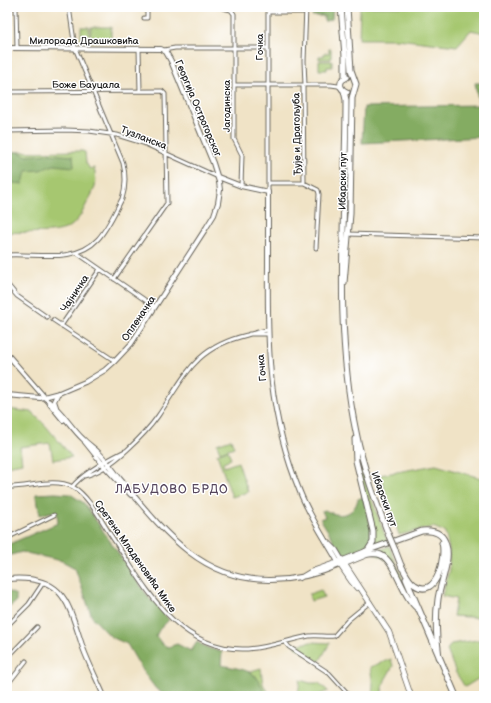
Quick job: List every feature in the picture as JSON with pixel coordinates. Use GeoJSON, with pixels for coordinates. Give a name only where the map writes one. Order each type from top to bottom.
{"type":"FeatureCollection","features":[{"type":"Feature","properties":{"kind":"main road"},"geometry":{"type":"LineString","coordinates":[[341,7],[345,56],[343,78],[340,85],[343,90],[348,93],[356,88],[356,84],[351,70],[347,7]]}},
{"type":"Feature","properties":{"kind":"main road"},"geometry":{"type":"LineString","coordinates":[[343,78],[348,76],[354,78]]}},
{"type":"Feature","properties":{"kind":"main road","name":"Ибарски пут"},"geometry":{"type":"LineString","coordinates":[[343,90],[346,100],[346,234]]}},
{"type":"Feature","properties":{"kind":"main road","name":"Ибарски пут"},"geometry":{"type":"LineString","coordinates":[[353,91],[352,166],[342,276],[342,296],[345,358],[356,432],[366,472],[389,536],[456,696]]}},
{"type":"Feature","properties":{"kind":"main road"},"geometry":{"type":"LineString","coordinates":[[356,432],[356,461],[374,535],[372,545],[367,553]]}},
{"type":"Feature","properties":{"kind":"main road"},"geometry":{"type":"LineString","coordinates":[[367,553],[422,530],[432,530],[443,538],[446,545],[447,556],[438,598],[435,621],[439,657]]}},
{"type":"Feature","properties":{"kind":"main road"},"geometry":{"type":"LineString","coordinates":[[401,565],[410,581],[415,586],[423,588],[430,586],[437,579],[441,568],[444,552],[441,541],[432,534],[420,534],[341,563],[370,602],[389,632],[411,696]]}},
{"type":"Feature","properties":{"kind":"main road"},"geometry":{"type":"LineString","coordinates":[[367,553],[378,554],[384,558],[392,568],[410,602],[419,610]]}},
{"type":"Feature","properties":{"kind":"street"},"geometry":{"type":"LineString","coordinates":[[7,7],[16,7],[17,48]]}},
{"type":"Feature","properties":{"kind":"street"},"geometry":{"type":"LineString","coordinates":[[7,255],[62,255],[77,253],[92,245],[100,237],[124,193],[126,180],[125,170],[75,48],[69,7]]}},
{"type":"Feature","properties":{"kind":"street"},"geometry":{"type":"LineString","coordinates":[[147,7],[147,16]]}},
{"type":"Feature","properties":{"kind":"street","name":"Јагодинска"},"geometry":{"type":"LineString","coordinates":[[219,7],[233,12],[234,139],[242,155],[242,182],[240,186]]}},
{"type":"Feature","properties":{"kind":"street","name":"Гочка"},"geometry":{"type":"LineString","coordinates":[[268,7],[268,332],[273,401],[281,439],[304,502],[327,541],[336,550],[341,563]]}},
{"type":"Feature","properties":{"kind":"street"},"geometry":{"type":"LineString","coordinates":[[304,85],[306,7]]}},
{"type":"Feature","properties":{"kind":"street"},"geometry":{"type":"LineString","coordinates":[[268,12],[306,12]]}},
{"type":"Feature","properties":{"kind":"street","name":"Милорада Драшковића"},"geometry":{"type":"LineString","coordinates":[[7,48],[268,48]]}},
{"type":"Feature","properties":{"kind":"street"},"geometry":{"type":"LineString","coordinates":[[139,48],[140,91]]}},
{"type":"Feature","properties":{"kind":"street","name":"Георгија Острогорског"},"geometry":{"type":"LineString","coordinates":[[162,49],[171,61],[218,177]]}},
{"type":"Feature","properties":{"kind":"street","name":"Ђује и Драгољуба"},"geometry":{"type":"LineString","coordinates":[[330,84],[343,78]]}},
{"type":"Feature","properties":{"kind":"street","name":"Ђује и Драгољуба"},"geometry":{"type":"LineString","coordinates":[[234,85],[330,84],[338,86],[343,90]]}},
{"type":"Feature","properties":{"kind":"street","name":"Ђује и Драгољуба"},"geometry":{"type":"LineString","coordinates":[[304,85],[304,183]]}},
{"type":"Feature","properties":{"kind":"street","name":"Боже Бауцала"},"geometry":{"type":"LineString","coordinates":[[7,92],[162,91],[164,93],[166,154]]}},
{"type":"Feature","properties":{"kind":"street","name":"Тузланска"},"geometry":{"type":"LineString","coordinates":[[7,131],[66,130],[111,134],[136,140],[240,186],[268,192]]}},
{"type":"Feature","properties":{"kind":"street"},"geometry":{"type":"LineString","coordinates":[[114,279],[167,203],[166,154]]}},
{"type":"Feature","properties":{"kind":"street","name":"Опленачка"},"geometry":{"type":"LineString","coordinates":[[7,395],[44,397],[59,393],[85,382],[105,370],[115,361],[131,344],[214,215],[220,194],[218,177]]}},
{"type":"Feature","properties":{"kind":"street"},"geometry":{"type":"LineString","coordinates":[[268,182],[304,183],[316,189],[319,193],[316,248]]}},
{"type":"Feature","properties":{"kind":"street"},"geometry":{"type":"LineString","coordinates":[[346,234],[484,238]]}},
{"type":"Feature","properties":{"kind":"street"},"geometry":{"type":"LineString","coordinates":[[77,253],[155,307]]}},
{"type":"Feature","properties":{"kind":"street","name":"Чајничка"},"geometry":{"type":"LineString","coordinates":[[61,326],[100,269]]}},
{"type":"Feature","properties":{"kind":"street","name":"Чајничка"},"geometry":{"type":"LineString","coordinates":[[7,284],[17,296],[47,317]]}},
{"type":"Feature","properties":{"kind":"street","name":"Чајничка"},"geometry":{"type":"LineString","coordinates":[[53,320],[115,361]]}},
{"type":"Feature","properties":{"kind":"street"},"geometry":{"type":"LineString","coordinates":[[7,487],[53,483],[72,487],[88,472],[105,465],[126,451],[146,431],[158,416],[181,379],[197,360],[218,346],[236,338],[250,334],[268,332]]}},
{"type":"Feature","properties":{"kind":"street"},"geometry":{"type":"LineString","coordinates":[[7,354],[44,397],[57,409],[71,427]]}},
{"type":"Feature","properties":{"kind":"street"},"geometry":{"type":"LineString","coordinates":[[25,397],[34,393],[35,386]]}},
{"type":"Feature","properties":{"kind":"street"},"geometry":{"type":"LineString","coordinates":[[57,409],[54,401],[59,393]]}},
{"type":"Feature","properties":{"kind":"street"},"geometry":{"type":"LineString","coordinates":[[48,401],[54,411],[83,440],[90,444],[127,492],[138,501],[181,546],[211,567],[229,574],[249,579],[281,580],[300,578],[310,572],[341,563]]}},
{"type":"Feature","properties":{"kind":"street","name":"Сретена Младеновића Мике"},"geometry":{"type":"LineString","coordinates":[[72,487],[89,502],[160,606],[170,618],[180,628],[208,643],[232,649],[257,648],[309,637],[334,636],[348,620],[370,602]]}},
{"type":"Feature","properties":{"kind":"street"},"geometry":{"type":"LineString","coordinates":[[7,538],[54,515]]}},
{"type":"Feature","properties":{"kind":"street"},"geometry":{"type":"LineString","coordinates":[[7,579],[24,578],[43,582],[51,586],[59,593],[68,605],[84,650],[104,696]]}},
{"type":"Feature","properties":{"kind":"street"},"geometry":{"type":"LineString","coordinates":[[7,626],[29,604],[43,582]]}},
{"type":"Feature","properties":{"kind":"street"},"geometry":{"type":"LineString","coordinates":[[7,658],[37,627]]}},
{"type":"Feature","properties":{"kind":"street"},"geometry":{"type":"LineString","coordinates":[[285,642],[289,647],[306,656],[329,673],[350,696]]}},
{"type":"Feature","properties":{"kind":"street"},"geometry":{"type":"LineString","coordinates":[[7,685],[26,661]]}},
{"type":"Feature","properties":{"kind":"green space"},"geometry":{"type":"Polygon","coordinates":[[[309,7],[333,7],[332,19],[324,21],[324,16],[312,16],[312,12],[309,11],[309,7]]]}},
{"type":"Feature","properties":{"kind":"green space"},"geometry":{"type":"Polygon","coordinates":[[[360,7],[484,7],[484,33],[471,30],[457,46],[397,39],[359,39],[360,7]]]}},
{"type":"Feature","properties":{"kind":"green space"},"geometry":{"type":"Polygon","coordinates":[[[81,27],[89,27],[89,41],[81,41],[81,27]]]}},
{"type":"Feature","properties":{"kind":"green space"},"geometry":{"type":"Polygon","coordinates":[[[91,27],[111,27],[111,41],[90,41],[91,27]]]}},
{"type":"Feature","properties":{"kind":"green space"},"geometry":{"type":"Polygon","coordinates":[[[329,49],[331,49],[331,59],[319,59],[319,56],[324,56],[324,53],[329,53],[329,49]]]}},
{"type":"Feature","properties":{"kind":"green space"},"geometry":{"type":"Polygon","coordinates":[[[319,61],[332,61],[332,67],[327,67],[327,70],[319,70],[319,61]]]}},
{"type":"Feature","properties":{"kind":"green space"},"geometry":{"type":"Polygon","coordinates":[[[475,83],[484,83],[484,137],[362,143],[364,107],[479,105],[475,83]]]}},
{"type":"Feature","properties":{"kind":"green space"},"geometry":{"type":"Polygon","coordinates":[[[7,152],[85,152],[86,163],[90,169],[94,168],[96,182],[92,194],[76,221],[71,226],[58,231],[7,233],[7,152]]]}},
{"type":"Feature","properties":{"kind":"green space"},"geometry":{"type":"Polygon","coordinates":[[[18,152],[27,156],[49,154],[73,156],[74,167],[54,165],[40,170],[26,171],[23,184],[13,183],[7,175],[7,153],[18,152]]]}},
{"type":"Feature","properties":{"kind":"green space"},"geometry":{"type":"Polygon","coordinates":[[[7,409],[32,412],[72,457],[53,460],[50,443],[20,447],[22,463],[7,466],[7,409]]]}},
{"type":"Feature","properties":{"kind":"green space"},"geometry":{"type":"Polygon","coordinates":[[[231,439],[234,447],[220,452],[217,444],[231,439]]]}},
{"type":"Feature","properties":{"kind":"green space"},"geometry":{"type":"Polygon","coordinates":[[[228,450],[231,459],[223,462],[224,467],[238,462],[248,492],[232,497],[217,454],[228,450]]]}},
{"type":"Feature","properties":{"kind":"green space"},"geometry":{"type":"Polygon","coordinates":[[[357,452],[371,498],[388,543],[370,549],[357,452]]]}},
{"type":"Feature","properties":{"kind":"green space"},"geometry":{"type":"Polygon","coordinates":[[[436,465],[484,479],[484,618],[453,616],[456,599],[442,596],[449,570],[449,549],[445,532],[433,527],[399,535],[380,475],[436,465]]]}},
{"type":"Feature","properties":{"kind":"green space"},"geometry":{"type":"Polygon","coordinates":[[[36,494],[70,494],[84,503],[151,601],[153,600],[169,620],[159,630],[156,636],[162,644],[168,647],[177,644],[191,651],[197,642],[208,648],[222,652],[221,665],[252,674],[257,678],[266,696],[166,696],[156,689],[144,673],[127,644],[111,637],[92,617],[75,568],[62,561],[22,552],[7,556],[7,545],[58,523],[57,514],[51,512],[40,515],[36,494]]]}},
{"type":"Feature","properties":{"kind":"green space"},"geometry":{"type":"Polygon","coordinates":[[[363,497],[373,537],[368,548],[344,555],[332,540],[333,539],[320,519],[325,517],[322,511],[325,510],[330,513],[341,515],[345,514],[353,509],[358,499],[363,497]]]}},
{"type":"Feature","properties":{"kind":"green space"},"geometry":{"type":"Polygon","coordinates":[[[389,546],[412,603],[390,562],[374,553],[389,546]]]}},
{"type":"Feature","properties":{"kind":"green space"},"geometry":{"type":"Polygon","coordinates":[[[321,590],[324,597],[311,601],[309,594],[321,590]]]}},
{"type":"Feature","properties":{"kind":"green space"},"geometry":{"type":"Polygon","coordinates":[[[7,591],[16,595],[16,602],[7,609],[7,591]]]}},
{"type":"Feature","properties":{"kind":"green space"},"geometry":{"type":"Polygon","coordinates":[[[484,639],[484,677],[481,677],[465,687],[456,673],[447,650],[451,644],[484,639]]]}},
{"type":"Feature","properties":{"kind":"green space"},"geometry":{"type":"Polygon","coordinates":[[[311,642],[330,643],[319,662],[296,647],[296,645],[311,642]]]}},
{"type":"Feature","properties":{"kind":"green space"},"geometry":{"type":"Polygon","coordinates":[[[391,659],[393,666],[385,680],[381,696],[372,696],[373,684],[370,667],[391,659]]]}},
{"type":"Feature","properties":{"kind":"green space"},"geometry":{"type":"Polygon","coordinates":[[[261,668],[265,687],[274,696],[266,696],[256,676],[248,672],[261,668]]]}},
{"type":"Feature","properties":{"kind":"green space"},"geometry":{"type":"Polygon","coordinates":[[[300,680],[310,683],[319,683],[328,691],[316,696],[296,696],[298,695],[300,680]]]}},
{"type":"Feature","properties":{"kind":"district","name":"ЛАБУДОВО БРДО"},"geometry":{"type":"Point","coordinates":[172,489]}}]}
